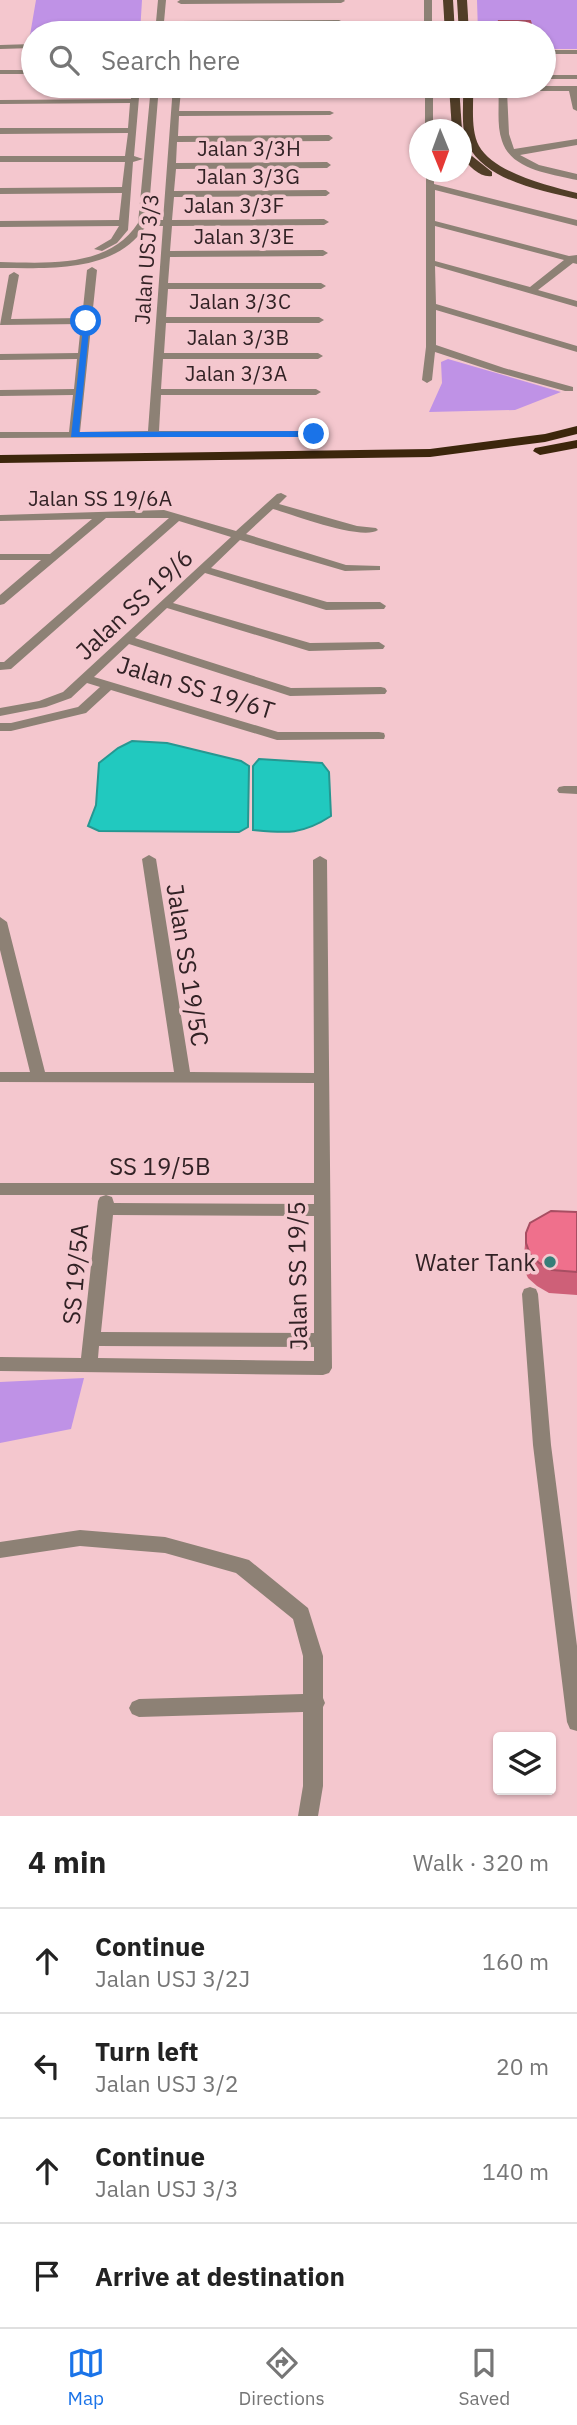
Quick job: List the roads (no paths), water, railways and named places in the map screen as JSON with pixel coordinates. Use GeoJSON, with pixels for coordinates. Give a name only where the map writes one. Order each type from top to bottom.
{"type":"FeatureCollection","features":[{"type":"Feature","properties":{"kind":"highway"},"geometry":{"type":"LineString","coordinates":[[0,459],[430,453],[545,438],[577,430]]}},
{"type":"Feature","properties":{"kind":"highway"},"geometry":{"type":"LineString","coordinates":[[0,471],[390,466],[477,460],[577,444]]}},
{"type":"Feature","properties":{"kind":"main road"},"geometry":{"type":"LineString","coordinates":[[448,0],[449,21]]}},
{"type":"Feature","properties":{"kind":"main road"},"geometry":{"type":"LineString","coordinates":[[462,0],[463,21]]}},
{"type":"Feature","properties":{"kind":"main road"},"geometry":{"type":"LineString","coordinates":[[455,98],[456,119]]}},
{"type":"Feature","properties":{"kind":"main road"},"geometry":{"type":"LineString","coordinates":[[469,98],[473,144],[479,154],[507,173],[577,196]]}},
{"type":"Feature","properties":{"kind":"main road"},"geometry":{"type":"LineString","coordinates":[[472,162],[480,170],[506,183],[577,204]]}},
{"type":"Feature","properties":{"kind":"street"},"geometry":{"type":"LineString","coordinates":[[160,21],[162,0]]}},
{"type":"Feature","properties":{"kind":"street"},"geometry":{"type":"LineString","coordinates":[[428,0],[428,21]]}},
{"type":"Feature","properties":{"kind":"street"},"geometry":{"type":"LineString","coordinates":[[180,21],[181,1],[341,1]]}},
{"type":"Feature","properties":{"kind":"street"},"geometry":{"type":"LineString","coordinates":[[0,47],[21,46]]}},
{"type":"Feature","properties":{"kind":"street"},"geometry":{"type":"LineString","coordinates":[[556,52],[577,52]]}},
{"type":"Feature","properties":{"kind":"street"},"geometry":{"type":"LineString","coordinates":[[0,72],[21,72]]}},
{"type":"Feature","properties":{"kind":"street"},"geometry":{"type":"LineString","coordinates":[[556,77],[577,77]]}},
{"type":"Feature","properties":{"kind":"street"},"geometry":{"type":"LineString","coordinates":[[556,88],[575,88],[577,109]]}},
{"type":"Feature","properties":{"kind":"street"},"geometry":{"type":"LineString","coordinates":[[0,257],[82,254],[114,241],[123,230],[135,98]]}},
{"type":"Feature","properties":{"kind":"street"},"geometry":{"type":"LineString","coordinates":[[0,265],[79,261],[106,255],[136,237],[143,223],[154,98]]}},
{"type":"Feature","properties":{"kind":"street","name":"Jalan USJ 3/3"},"geometry":{"type":"LineString","coordinates":[[153,435],[176,98]]}},
{"type":"Feature","properties":{"kind":"street"},"geometry":{"type":"LineString","coordinates":[[429,98],[429,119]]}},
{"type":"Feature","properties":{"kind":"street"},"geometry":{"type":"LineString","coordinates":[[504,98],[506,142],[514,153],[520,159],[539,167],[577,177]]}},
{"type":"Feature","properties":{"kind":"street"},"geometry":{"type":"LineString","coordinates":[[0,102],[135,101]]}},
{"type":"Feature","properties":{"kind":"street"},"geometry":{"type":"LineString","coordinates":[[175,114],[330,113]]}},
{"type":"Feature","properties":{"kind":"street"},"geometry":{"type":"LineString","coordinates":[[0,131],[132,130]]}},
{"type":"Feature","properties":{"kind":"street"},"geometry":{"type":"LineString","coordinates":[[173,139],[329,138]]}},
{"type":"Feature","properties":{"kind":"street"},"geometry":{"type":"LineString","coordinates":[[514,153],[577,142]]}},
{"type":"Feature","properties":{"kind":"street"},"geometry":{"type":"LineString","coordinates":[[0,159],[149,159]]}},
{"type":"Feature","properties":{"kind":"street","name":"Jalan 3/3H"},"geometry":{"type":"LineString","coordinates":[[172,166],[327,165]]}},
{"type":"Feature","properties":{"kind":"street"},"geometry":{"type":"LineString","coordinates":[[427,380],[431,347],[430,182]]}},
{"type":"Feature","properties":{"kind":"street"},"geometry":{"type":"LineString","coordinates":[[430,186],[577,223]]}},
{"type":"Feature","properties":{"kind":"street"},"geometry":{"type":"LineString","coordinates":[[0,191],[127,190]]}},
{"type":"Feature","properties":{"kind":"street","name":"Jalan 3/3G"},"geometry":{"type":"LineString","coordinates":[[170,194],[326,193]]}},
{"type":"Feature","properties":{"kind":"street","name":"Jalan 3/3F"},"geometry":{"type":"LineString","coordinates":[[143,223],[324,222]]}},
{"type":"Feature","properties":{"kind":"street"},"geometry":{"type":"LineString","coordinates":[[430,222],[575,259]]}},
{"type":"Feature","properties":{"kind":"street"},"geometry":{"type":"LineString","coordinates":[[0,223],[124,223]]}},
{"type":"Feature","properties":{"kind":"street","name":"Jalan 3/3E"},"geometry":{"type":"LineString","coordinates":[[166,254],[323,253]]}},
{"type":"Feature","properties":{"kind":"street"},"geometry":{"type":"LineString","coordinates":[[531,291],[575,259]]}},
{"type":"Feature","properties":{"kind":"street"},"geometry":{"type":"LineString","coordinates":[[430,262],[577,303]]}},
{"type":"Feature","properties":{"kind":"street"},"geometry":{"type":"LineString","coordinates":[[74,435],[92,270]]}},
{"type":"Feature","properties":{"kind":"street"},"geometry":{"type":"LineString","coordinates":[[14,275],[3,321],[86,321]]}},
{"type":"Feature","properties":{"kind":"street"},"geometry":{"type":"LineString","coordinates":[[163,286],[321,286]]}},
{"type":"Feature","properties":{"kind":"street"},"geometry":{"type":"LineString","coordinates":[[430,306],[577,349]]}},
{"type":"Feature","properties":{"kind":"street","name":"Jalan 3/3C"},"geometry":{"type":"LineString","coordinates":[[161,320],[319,320]]}},
{"type":"Feature","properties":{"kind":"street"},"geometry":{"type":"LineString","coordinates":[[431,347],[500,370],[569,388]]}},
{"type":"Feature","properties":{"kind":"street"},"geometry":{"type":"LineString","coordinates":[[0,357],[83,356]]}},
{"type":"Feature","properties":{"kind":"street","name":"Jalan 3/3B"},"geometry":{"type":"LineString","coordinates":[[158,356],[318,356]]}},
{"type":"Feature","properties":{"kind":"street"},"geometry":{"type":"LineString","coordinates":[[0,393],[79,392]]}},
{"type":"Feature","properties":{"kind":"street","name":"Jalan 3/3A"},"geometry":{"type":"LineString","coordinates":[[156,392],[316,392]]}},
{"type":"Feature","properties":{"kind":"street"},"geometry":{"type":"LineString","coordinates":[[0,435],[314,434]]}},
{"type":"Feature","properties":{"kind":"street","name":"Jalan SS 19/6"},"geometry":{"type":"LineString","coordinates":[[0,712],[42,704],[68,695],[281,496]]}},
{"type":"Feature","properties":{"kind":"street"},"geometry":{"type":"LineString","coordinates":[[271,505],[372,530]]}},
{"type":"Feature","properties":{"kind":"street","name":"Jalan SS 19/6A"},"geometry":{"type":"LineString","coordinates":[[0,518],[153,513],[178,516],[345,568],[376,568]]}},
{"type":"Feature","properties":{"kind":"street"},"geometry":{"type":"LineString","coordinates":[[0,601],[104,514]]}},
{"type":"Feature","properties":{"kind":"street"},"geometry":{"type":"LineString","coordinates":[[0,666],[7,666],[178,516]]}},
{"type":"Feature","properties":{"kind":"street"},"geometry":{"type":"LineString","coordinates":[[0,557],[53,557]]}},
{"type":"Feature","properties":{"kind":"street"},"geometry":{"type":"LineString","coordinates":[[203,569],[326,606],[380,606]]}},
{"type":"Feature","properties":{"kind":"street"},"geometry":{"type":"LineString","coordinates":[[165,604],[309,647],[379,646]]}},
{"type":"Feature","properties":{"kind":"street"},"geometry":{"type":"LineString","coordinates":[[127,639],[290,692],[381,691]]}},
{"type":"Feature","properties":{"kind":"street","name":"Jalan SS 19/6T"},"geometry":{"type":"LineString","coordinates":[[85,678],[277,736],[379,736]]}},
{"type":"Feature","properties":{"kind":"street"},"geometry":{"type":"LineString","coordinates":[[0,727],[11,727],[82,710],[109,685]]}},
{"type":"Feature","properties":{"kind":"street","name":"Jalan SS 19/5C"},"geometry":{"type":"LineString","coordinates":[[149,859],[183,1078]]}},
{"type":"Feature","properties":{"kind":"street","name":"Jalan SS 19/5"},"geometry":{"type":"LineString","coordinates":[[0,1364],[323,1368],[320,860]]}},
{"type":"Feature","properties":{"kind":"street"},"geometry":{"type":"LineString","coordinates":[[0,922],[39,1077]]}},
{"type":"Feature","properties":{"kind":"street"},"geometry":{"type":"LineString","coordinates":[[0,1077],[320,1078]]}},
{"type":"Feature","properties":{"kind":"street","name":"SS 19/5B"},"geometry":{"type":"LineString","coordinates":[[0,1189],[320,1189]]}},
{"type":"Feature","properties":{"kind":"street","name":"SS 19/5A"},"geometry":{"type":"LineString","coordinates":[[89,1364],[106,1189]]}},
{"type":"Feature","properties":{"kind":"street"},"geometry":{"type":"LineString","coordinates":[[105,1209],[320,1210]]}},
{"type":"Feature","properties":{"kind":"street"},"geometry":{"type":"LineString","coordinates":[[530,1294],[547,1496],[577,1722]]}},
{"type":"Feature","properties":{"kind":"street"},"geometry":{"type":"LineString","coordinates":[[93,1339],[321,1340]]}},
{"type":"Feature","properties":{"kind":"street"},"geometry":{"type":"LineString","coordinates":[[0,1550],[80,1538],[165,1545],[242,1566],[300,1614],[313,1656],[315,1703],[313,1786],[308,1816]]}},
{"type":"Feature","properties":{"kind":"street"},"geometry":{"type":"LineString","coordinates":[[139,1708],[315,1703]]}},
{"type":"Feature","properties":{"kind":"water"},"geometry":{"type":"Polygon","coordinates":[[[132,741],[167,743],[241,761],[249,766],[248,827],[239,832],[99,831],[88,826],[96,805],[99,763],[132,741]]]}},
{"type":"Feature","properties":{"kind":"water"},"geometry":{"type":"Polygon","coordinates":[[[259,759],[322,763],[329,772],[331,816],[302,830],[253,830],[253,766],[259,759]]]}},
{"type":"Feature","properties":{"kind":"place","name":"Water Tank"},"geometry":{"type":"Point","coordinates":[550,1262]}}]}
